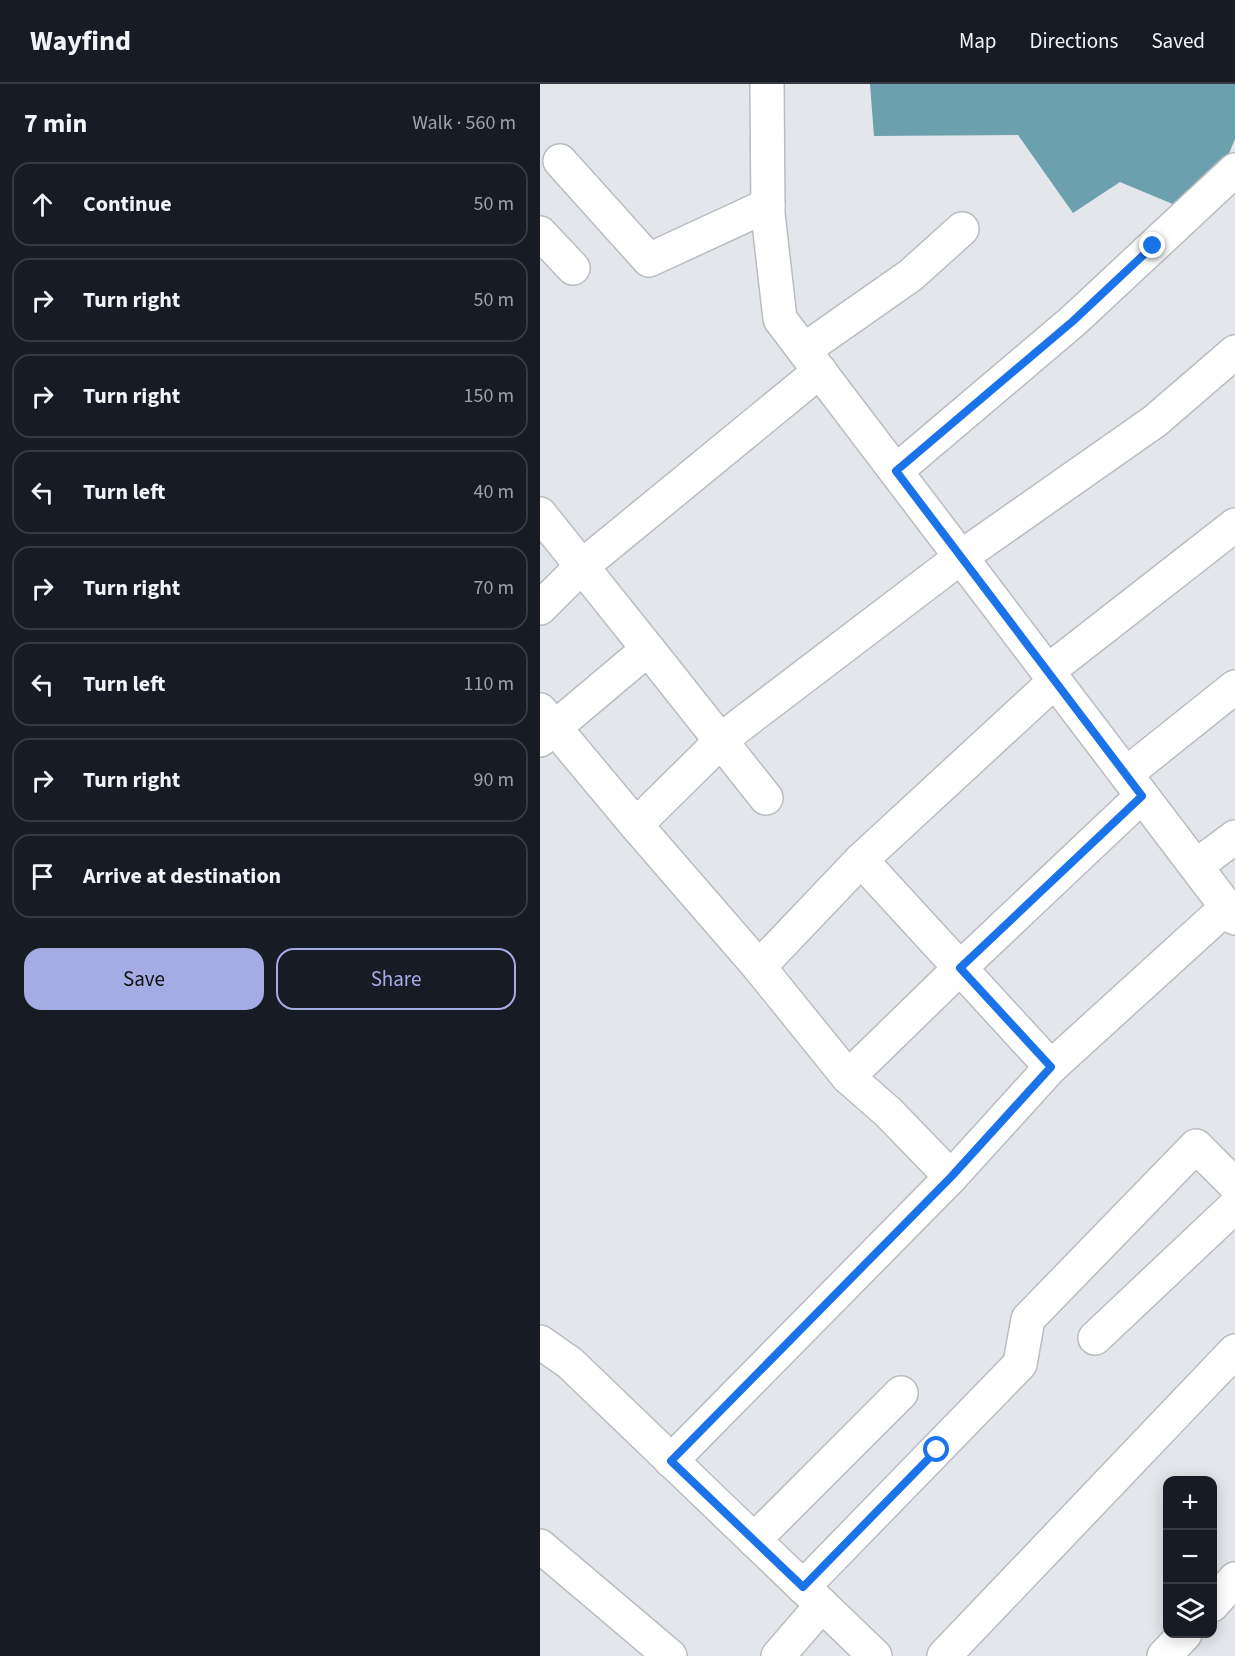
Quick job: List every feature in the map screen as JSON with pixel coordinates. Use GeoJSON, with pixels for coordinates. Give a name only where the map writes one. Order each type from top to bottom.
{"type":"FeatureCollection","features":[{"type":"Feature","properties":{"kind":"street"},"geometry":{"type":"LineString","coordinates":[[671,1461],[951,1177],[1051,1067],[1231,912],[780,318],[768,205],[767,84]]}},
{"type":"Feature","properties":{"kind":"street"},"geometry":{"type":"LineString","coordinates":[[560,161],[649,261],[768,205]]}},
{"type":"Feature","properties":{"kind":"street"},"geometry":{"type":"LineString","coordinates":[[896,471],[1229,187]]}},
{"type":"Feature","properties":{"kind":"street"},"geometry":{"type":"LineString","coordinates":[[540,608],[581,567],[963,229]]}},
{"type":"Feature","properties":{"kind":"street"},"geometry":{"type":"LineString","coordinates":[[540,233],[573,268]]}},
{"type":"Feature","properties":{"kind":"street"},"geometry":{"type":"LineString","coordinates":[[636,825],[721,741],[961,556],[1155,421],[1235,352]]}},
{"type":"Feature","properties":{"kind":"street"},"geometry":{"type":"LineString","coordinates":[[540,514],[766,798]]}},
{"type":"Feature","properties":{"kind":"street"},"geometry":{"type":"LineString","coordinates":[[759,967],[861,860],[1051,676],[1234,527]]}},
{"type":"Feature","properties":{"kind":"street"},"geometry":{"type":"LineString","coordinates":[[648,649],[545,726],[636,825],[759,967],[848,1077],[888,1112],[951,1177]]}},
{"type":"Feature","properties":{"kind":"street"},"geometry":{"type":"LineString","coordinates":[[848,1077],[960,968],[1134,785],[1235,687]]}},
{"type":"Feature","properties":{"kind":"street"},"geometry":{"type":"LineString","coordinates":[[1196,866],[1235,837]]}},
{"type":"Feature","properties":{"kind":"street"},"geometry":{"type":"LineString","coordinates":[[861,860],[1051,1067]]}},
{"type":"Feature","properties":{"kind":"street"},"geometry":{"type":"LineString","coordinates":[[778,1656],[813,1596],[1020,1364],[1028,1318],[1196,1146],[1235,1185]]}},
{"type":"Feature","properties":{"kind":"street"},"geometry":{"type":"LineString","coordinates":[[1095,1338],[1235,1206]]}},
{"type":"Feature","properties":{"kind":"street"},"geometry":{"type":"LineString","coordinates":[[540,1342],[570,1363],[875,1656]]}},
{"type":"Feature","properties":{"kind":"street"},"geometry":{"type":"LineString","coordinates":[[944,1656],[1235,1351]]}},
{"type":"Feature","properties":{"kind":"street"},"geometry":{"type":"LineString","coordinates":[[754,1540],[901,1393]]}},
{"type":"Feature","properties":{"kind":"street"},"geometry":{"type":"LineString","coordinates":[[540,1546],[670,1656]]}},
{"type":"Feature","properties":{"kind":"street"},"geometry":{"type":"LineString","coordinates":[[1217,1599],[1235,1579]]}},
{"type":"Feature","properties":{"kind":"street"},"geometry":{"type":"LineString","coordinates":[[1164,1656],[1181,1638]]}},
{"type":"Feature","properties":{"kind":"water"},"geometry":{"type":"Polygon","coordinates":[[[870,84],[1235,84],[1235,139],[1219,178],[1175,205],[1120,182],[1073,213],[1018,135],[874,136],[870,84]]]}},
{"type":"Feature","properties":{"kind":"route"},"geometry":{"type":"LineString","coordinates":[[937,1450],[803,1587],[671,1461],[951,1177],[1051,1067],[960,968],[1142,796],[896,471],[1073,321],[1153,246]]}}]}
